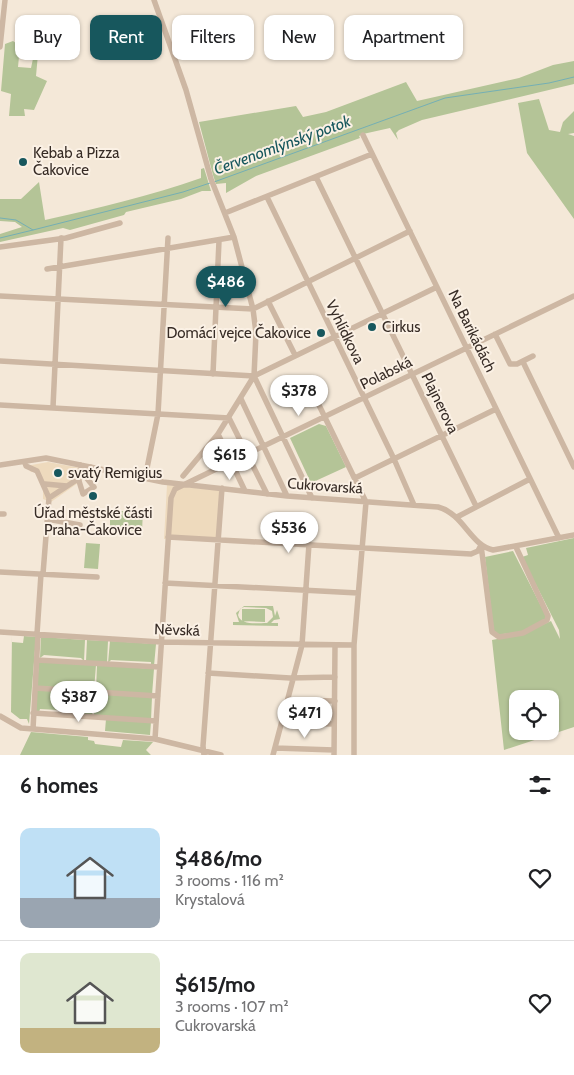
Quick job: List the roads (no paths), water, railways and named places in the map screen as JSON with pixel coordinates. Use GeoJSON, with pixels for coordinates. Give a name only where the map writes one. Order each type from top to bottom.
{"type":"FeatureCollection","features":[{"type":"Feature","properties":{"kind":"street"},"geometry":{"type":"LineString","coordinates":[[0,0],[5,0],[0,47]]}},
{"type":"Feature","properties":{"kind":"street"},"geometry":{"type":"LineString","coordinates":[[154,0],[186,90],[211,179],[234,237],[253,309],[256,333],[254,376],[218,434],[183,476]]}},
{"type":"Feature","properties":{"kind":"street","name":"Na Barikádách"},"geometry":{"type":"LineString","coordinates":[[363,135],[559,538]]}},
{"type":"Feature","properties":{"kind":"street"},"geometry":{"type":"LineString","coordinates":[[224,214],[372,154]]}},
{"type":"Feature","properties":{"kind":"street","name":"Plajnerova"},"geometry":{"type":"LineString","coordinates":[[316,177],[476,506]]}},
{"type":"Feature","properties":{"kind":"street","name":"Vyhlídkova"},"geometry":{"type":"LineString","coordinates":[[267,197],[394,459],[414,505]]}},
{"type":"Feature","properties":{"kind":"street"},"geometry":{"type":"LineString","coordinates":[[0,247],[61,238],[120,223]]}},
{"type":"Feature","properties":{"kind":"street"},"geometry":{"type":"LineString","coordinates":[[0,296],[164,306],[253,309],[410,231]]}},
{"type":"Feature","properties":{"kind":"street"},"geometry":{"type":"LineString","coordinates":[[47,269],[234,237]]}},
{"type":"Feature","properties":{"kind":"street"},"geometry":{"type":"LineString","coordinates":[[53,407],[60,300],[61,238]]}},
{"type":"Feature","properties":{"kind":"street"},"geometry":{"type":"LineString","coordinates":[[145,478],[158,414],[168,238]]}},
{"type":"Feature","properties":{"kind":"street"},"geometry":{"type":"LineString","coordinates":[[214,374],[219,241]]}},
{"type":"Feature","properties":{"kind":"street"},"geometry":{"type":"LineString","coordinates":[[0,361],[254,376],[437,287]]}},
{"type":"Feature","properties":{"kind":"street","name":"Polabská"},"geometry":{"type":"LineString","coordinates":[[182,484],[574,296]]}},
{"type":"Feature","properties":{"kind":"street"},"geometry":{"type":"LineString","coordinates":[[268,301],[295,355]]}},
{"type":"Feature","properties":{"kind":"street"},"geometry":{"type":"LineString","coordinates":[[495,334],[510,364],[522,362],[533,356]]}},
{"type":"Feature","properties":{"kind":"street"},"geometry":{"type":"LineString","coordinates":[[522,362],[574,467]]}},
{"type":"Feature","properties":{"kind":"street"},"geometry":{"type":"LineString","coordinates":[[254,376],[312,498]]}},
{"type":"Feature","properties":{"kind":"street"},"geometry":{"type":"LineString","coordinates":[[241,399],[287,496]]}},
{"type":"Feature","properties":{"kind":"street"},"geometry":{"type":"LineString","coordinates":[[317,401],[366,502],[354,645],[354,755]]}},
{"type":"Feature","properties":{"kind":"street"},"geometry":{"type":"LineString","coordinates":[[0,405],[229,418]]}},
{"type":"Feature","properties":{"kind":"street"},"geometry":{"type":"LineString","coordinates":[[355,478],[496,409]]}},
{"type":"Feature","properties":{"kind":"street"},"geometry":{"type":"LineString","coordinates":[[229,418],[267,494]]}},
{"type":"Feature","properties":{"kind":"street"},"geometry":{"type":"LineString","coordinates":[[218,434],[245,491]]}},
{"type":"Feature","properties":{"kind":"street","name":"Cukrovarská"},"geometry":{"type":"LineString","coordinates":[[0,465],[25,463],[46,458],[182,484],[287,496],[438,507],[457,517],[481,545]]}},
{"type":"Feature","properties":{"kind":"street"},"geometry":{"type":"LineString","coordinates":[[25,463],[37,471],[49,498],[42,574],[33,730]]}},
{"type":"Feature","properties":{"kind":"street"},"geometry":{"type":"LineString","coordinates":[[81,465],[82,476]]}},
{"type":"Feature","properties":{"kind":"street"},"geometry":{"type":"LineString","coordinates":[[49,498],[90,472],[91,467]]}},
{"type":"Feature","properties":{"kind":"street"},"geometry":{"type":"LineString","coordinates":[[457,517],[530,479]]}},
{"type":"Feature","properties":{"kind":"street"},"geometry":{"type":"LineString","coordinates":[[44,484],[66,486]]}},
{"type":"Feature","properties":{"kind":"street"},"geometry":{"type":"LineString","coordinates":[[155,739],[172,494],[175,488],[182,484]]}},
{"type":"Feature","properties":{"kind":"street"},"geometry":{"type":"LineString","coordinates":[[204,753],[222,488]]}},
{"type":"Feature","properties":{"kind":"street"},"geometry":{"type":"LineString","coordinates":[[47,519],[80,525]]}},
{"type":"Feature","properties":{"kind":"street"},"geometry":{"type":"LineString","coordinates":[[481,545],[497,550],[574,535]]}},
{"type":"Feature","properties":{"kind":"street"},"geometry":{"type":"LineString","coordinates":[[168,537],[471,554],[478,551],[481,545]]}},
{"type":"Feature","properties":{"kind":"street"},"geometry":{"type":"LineString","coordinates":[[309,544],[302,645],[274,752],[334,752],[335,646]]}},
{"type":"Feature","properties":{"kind":"street"},"geometry":{"type":"LineString","coordinates":[[481,545],[492,632],[499,637],[522,633],[547,620],[548,616],[516,547]]}},
{"type":"Feature","properties":{"kind":"street"},"geometry":{"type":"LineString","coordinates":[[0,572],[97,577]]}},
{"type":"Feature","properties":{"kind":"street"},"geometry":{"type":"LineString","coordinates":[[165,583],[358,593]]}},
{"type":"Feature","properties":{"kind":"street","name":"Něvská"},"geometry":{"type":"LineString","coordinates":[[0,632],[211,644],[354,645]]}},
{"type":"Feature","properties":{"kind":"street"},"geometry":{"type":"LineString","coordinates":[[37,660],[160,668]]}},
{"type":"Feature","properties":{"kind":"street"},"geometry":{"type":"LineString","coordinates":[[208,673],[335,676]]}},
{"type":"Feature","properties":{"kind":"street"},"geometry":{"type":"LineString","coordinates":[[35,688],[158,696]]}},
{"type":"Feature","properties":{"kind":"street"},"geometry":{"type":"LineString","coordinates":[[288,700],[334,701]]}},
{"type":"Feature","properties":{"kind":"street"},"geometry":{"type":"LineString","coordinates":[[33,713],[156,721]]}},
{"type":"Feature","properties":{"kind":"street"},"geometry":{"type":"LineString","coordinates":[[0,716],[16,726],[33,730],[155,739],[204,753],[222,755]]}},
{"type":"Feature","properties":{"kind":"street"},"geometry":{"type":"LineString","coordinates":[[282,723],[334,724]]}},
{"type":"Feature","properties":{"kind":"waterway","name":"Červenomlýnský potok"},"geometry":{"type":"LineString","coordinates":[[214,182],[445,98],[549,83],[574,77]]}},
{"type":"Feature","properties":{"kind":"waterway","name":"Červenomlýnský potok"},"geometry":{"type":"LineString","coordinates":[[0,218],[16,220],[33,230],[183,192],[210,183]]}},
{"type":"Feature","properties":{"kind":"waterway"},"geometry":{"type":"LineString","coordinates":[[0,238],[33,230]]}},
{"type":"Feature","properties":{"kind":"place","name":"Kebab a Pizza Čakovice"},"geometry":{"type":"Point","coordinates":[23,162]}},
{"type":"Feature","properties":{"kind":"place","name":"Cirkus"},"geometry":{"type":"Point","coordinates":[372,327]}},
{"type":"Feature","properties":{"kind":"place","name":"Domácí vejce Čakovice"},"geometry":{"type":"Point","coordinates":[321,333]}},
{"type":"Feature","properties":{"kind":"place","name":"svatý Remigius"},"geometry":{"type":"Point","coordinates":[58,473]}},
{"type":"Feature","properties":{"kind":"place","name":"Úřad městské části Praha-Čakovice"},"geometry":{"type":"Point","coordinates":[93,496]}}]}
